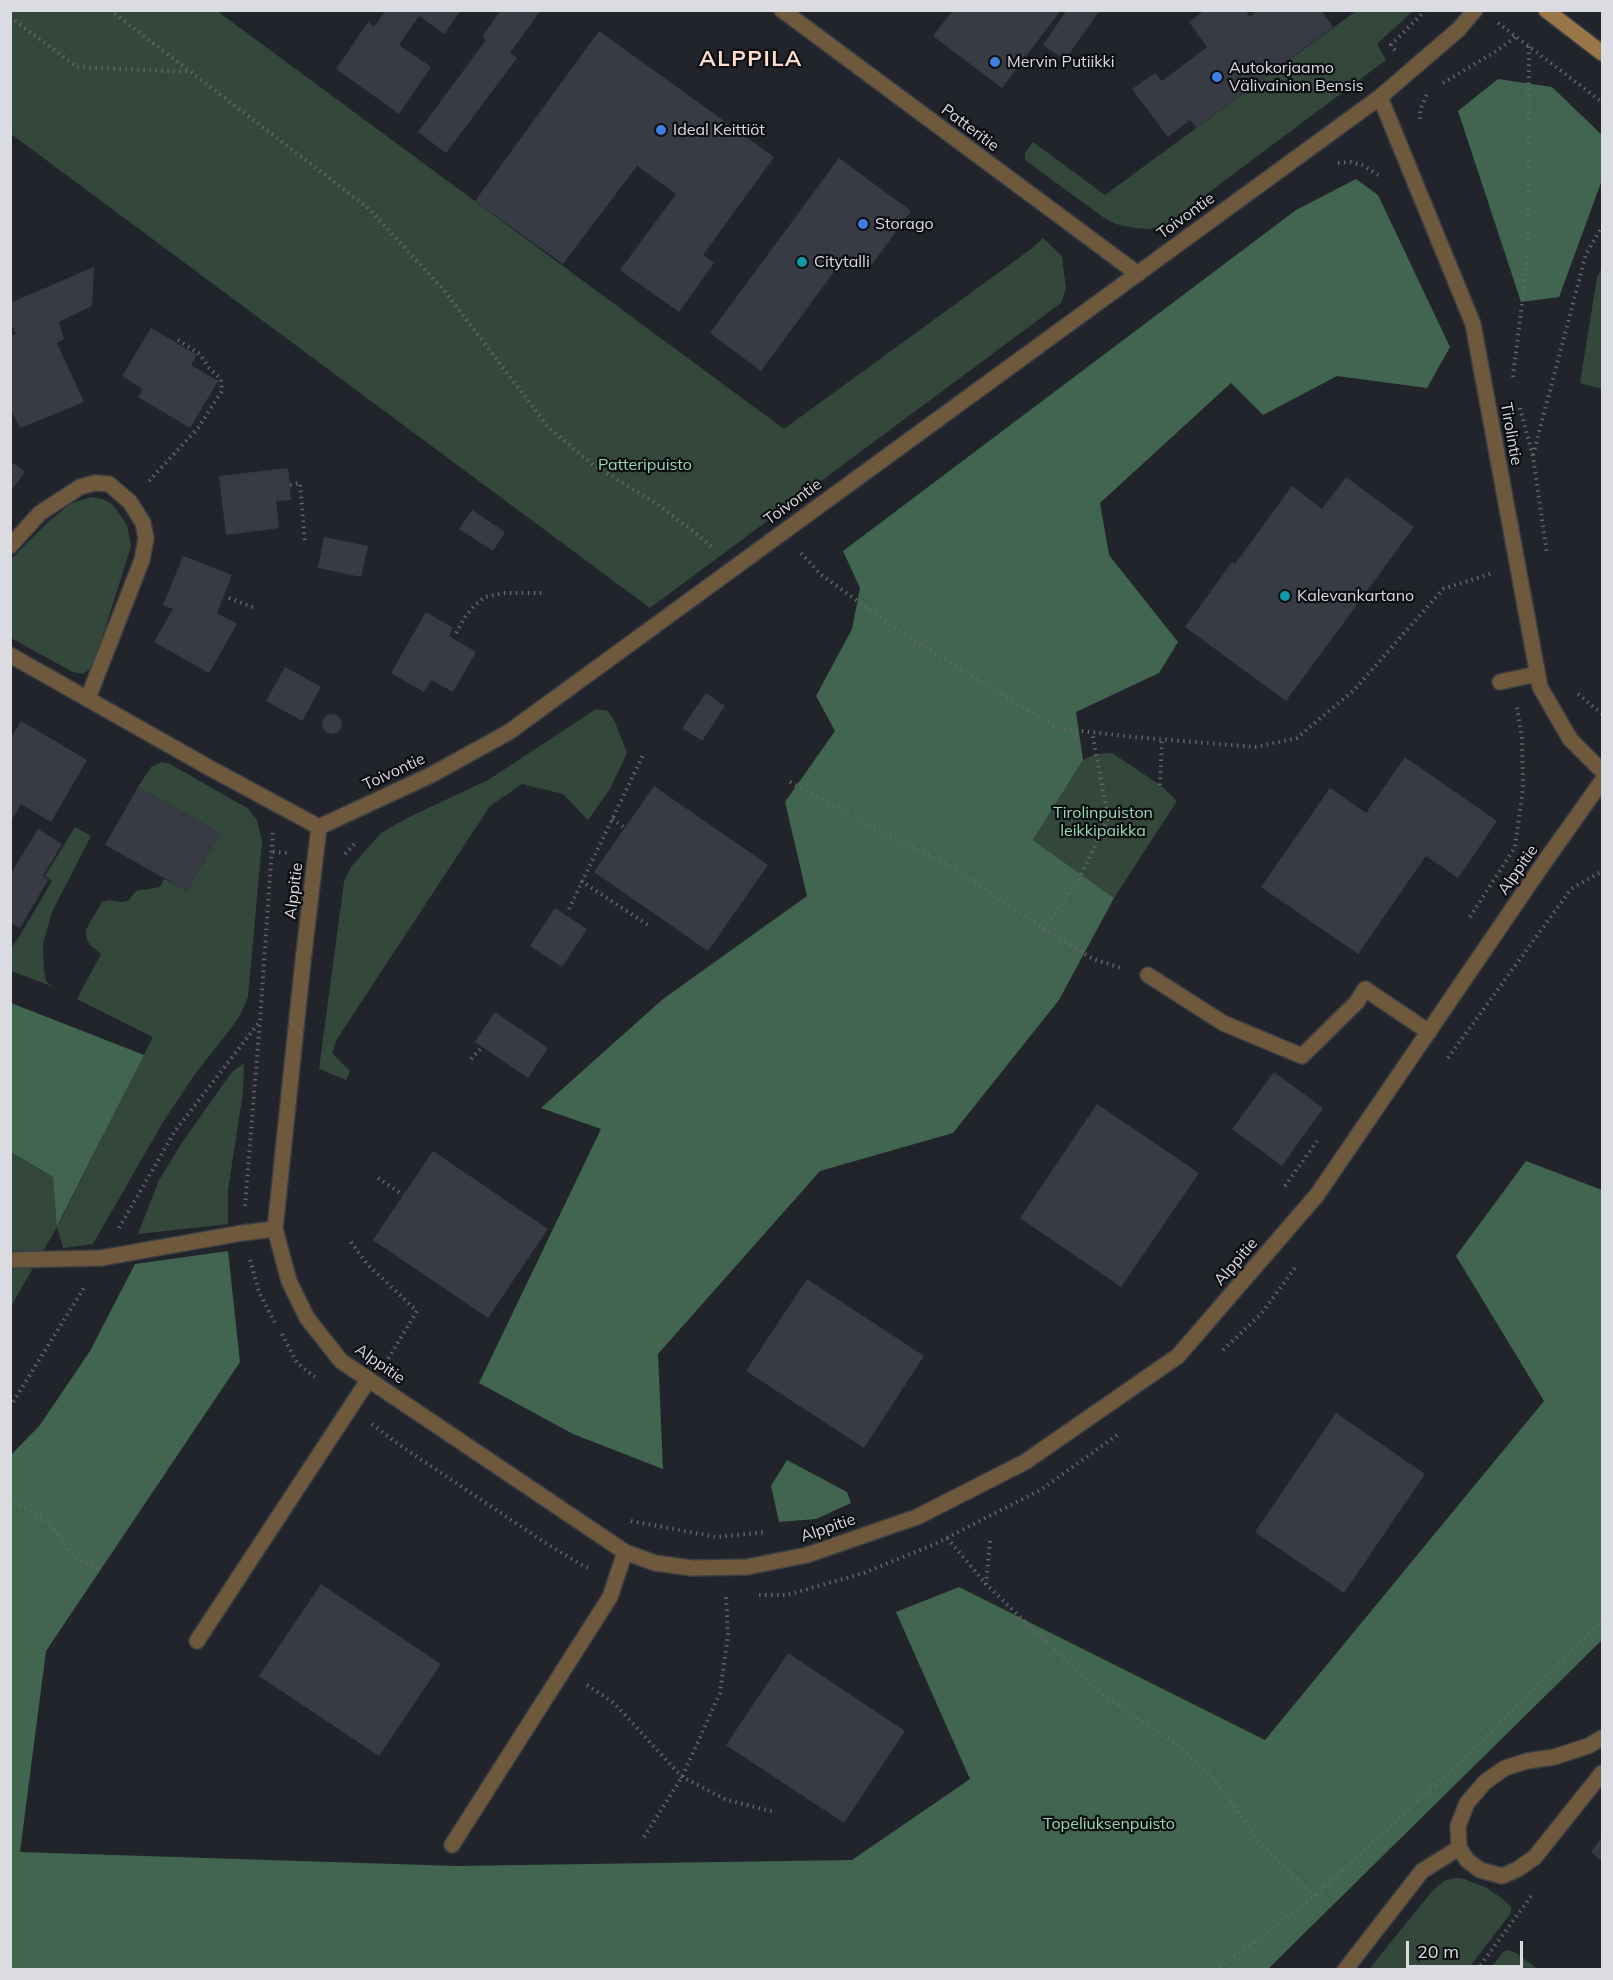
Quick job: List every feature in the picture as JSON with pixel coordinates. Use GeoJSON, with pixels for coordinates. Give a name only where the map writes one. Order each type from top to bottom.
{"type":"FeatureCollection","features":[{"type":"Feature","properties":{"kind":"street","name":"Patteritie"},"geometry":{"type":"LineString","coordinates":[[782,10],[1138,274]]}},
{"type":"Feature","properties":{"kind":"street","name":"Toivontie"},"geometry":{"type":"LineString","coordinates":[[319,826],[431,775],[509,732],[1380,97],[1459,29],[1475,10]]}},
{"type":"Feature","properties":{"kind":"street"},"geometry":{"type":"LineString","coordinates":[[1546,10],[1602,53]]}},
{"type":"Feature","properties":{"kind":"street","name":"Tirolintie"},"geometry":{"type":"LineString","coordinates":[[1380,97],[1473,324],[1540,687],[1570,738],[1602,771]]}},
{"type":"Feature","properties":{"kind":"street"},"geometry":{"type":"LineString","coordinates":[[10,546],[40,513],[80,487],[95,483],[109,483],[130,502],[143,523],[146,538],[142,560],[88,698]]}},
{"type":"Feature","properties":{"kind":"street"},"geometry":{"type":"LineString","coordinates":[[10,655],[319,826]]}},
{"type":"Feature","properties":{"kind":"street"},"geometry":{"type":"LineString","coordinates":[[1507,681],[1538,674]]}},
{"type":"Feature","properties":{"kind":"street","name":"Alppitie"},"geometry":{"type":"LineString","coordinates":[[319,826],[275,1229],[289,1281],[307,1318],[341,1360],[625,1552],[655,1563],[692,1568],[747,1567],[807,1555],[916,1517],[1025,1462],[1178,1356],[1317,1195],[1541,867],[1602,782]]}},
{"type":"Feature","properties":{"kind":"street"},"geometry":{"type":"LineString","coordinates":[[1148,975],[1223,1023],[1302,1056],[1357,1002],[1365,989],[1429,1032]]}},
{"type":"Feature","properties":{"kind":"street"},"geometry":{"type":"LineString","coordinates":[[10,1260],[101,1258],[275,1229]]}},
{"type":"Feature","properties":{"kind":"street"},"geometry":{"type":"LineString","coordinates":[[196,1641],[369,1379]]}},
{"type":"Feature","properties":{"kind":"street"},"geometry":{"type":"LineString","coordinates":[[452,1845],[610,1597],[625,1552]]}},
{"type":"Feature","properties":{"kind":"street"},"geometry":{"type":"LineString","coordinates":[[1602,1738],[1588,1746],[1505,1768],[1485,1782],[1467,1803],[1458,1826],[1459,1848],[1467,1860],[1480,1870],[1502,1876],[1518,1869],[1535,1857],[1602,1773]]}},
{"type":"Feature","properties":{"kind":"street"},"geometry":{"type":"LineString","coordinates":[[1345,1970],[1422,1871],[1459,1848]]}},
{"type":"Feature","properties":{"kind":"path"},"geometry":{"type":"LineString","coordinates":[[110,10],[368,208],[444,289],[548,427],[592,465],[654,502],[698,535],[734,568]]}},
{"type":"Feature","properties":{"kind":"path"},"geometry":{"type":"LineString","coordinates":[[10,17],[77,68],[190,72]]}},
{"type":"Feature","properties":{"kind":"path"},"geometry":{"type":"LineString","coordinates":[[1490,17],[1602,102]]}},
{"type":"Feature","properties":{"kind":"path"},"geometry":{"type":"LineString","coordinates":[[1513,382],[1528,254],[1529,46]]}},
{"type":"Feature","properties":{"kind":"path"},"geometry":{"type":"LineString","coordinates":[[1332,164],[1350,162],[1362,165],[1376,172],[1383,179]]}},
{"type":"Feature","properties":{"kind":"path"},"geometry":{"type":"LineString","coordinates":[[1533,457],[1586,254],[1602,227]]}},
{"type":"Feature","properties":{"kind":"path"},"geometry":{"type":"LineString","coordinates":[[130,502],[198,428],[222,391],[221,378],[208,367],[200,354],[178,340]]}},
{"type":"Feature","properties":{"kind":"path"},"geometry":{"type":"LineString","coordinates":[[290,485],[300,483],[305,544]]}},
{"type":"Feature","properties":{"kind":"path"},"geometry":{"type":"LineString","coordinates":[[784,531],[798,551],[820,574],[905,635],[1057,728],[1162,740],[1255,747],[1297,738],[1354,690],[1443,589],[1497,571]]}},
{"type":"Feature","properties":{"kind":"path"},"geometry":{"type":"LineString","coordinates":[[456,633],[465,617],[485,597],[505,593],[543,592]]}},
{"type":"Feature","properties":{"kind":"path"},"geometry":{"type":"LineString","coordinates":[[229,598],[255,609]]}},
{"type":"Feature","properties":{"kind":"path"},"geometry":{"type":"LineString","coordinates":[[1467,922],[1515,847],[1523,788],[1522,740],[1507,681]]}},
{"type":"Feature","properties":{"kind":"path"},"geometry":{"type":"LineString","coordinates":[[1044,929],[1081,875],[1108,818],[1092,732]]}},
{"type":"Feature","properties":{"kind":"path"},"geometry":{"type":"LineString","coordinates":[[1160,785],[1162,740]]}},
{"type":"Feature","properties":{"kind":"path"},"geometry":{"type":"LineString","coordinates":[[569,909],[644,753]]}},
{"type":"Feature","properties":{"kind":"path"},"geometry":{"type":"LineString","coordinates":[[790,782],[888,836],[948,864],[1093,959],[1148,975]]}},
{"type":"Feature","properties":{"kind":"path"},"geometry":{"type":"LineString","coordinates":[[265,797],[273,824],[273,852],[243,1233],[259,1292],[276,1324]]}},
{"type":"Feature","properties":{"kind":"path"},"geometry":{"type":"LineString","coordinates":[[612,819],[625,828]]}},
{"type":"Feature","properties":{"kind":"path"},"geometry":{"type":"LineString","coordinates":[[1444,1063],[1571,890],[1602,872]]}},
{"type":"Feature","properties":{"kind":"path"},"geometry":{"type":"LineString","coordinates":[[581,881],[651,927]]}},
{"type":"Feature","properties":{"kind":"path"},"geometry":{"type":"LineString","coordinates":[[10,1407],[175,1131],[260,1022]]}},
{"type":"Feature","properties":{"kind":"path"},"geometry":{"type":"LineString","coordinates":[[471,1059],[482,1047]]}},
{"type":"Feature","properties":{"kind":"path"},"geometry":{"type":"LineString","coordinates":[[1281,1191],[1318,1140]]}},
{"type":"Feature","properties":{"kind":"path"},"geometry":{"type":"LineString","coordinates":[[378,1178],[403,1196]]}},
{"type":"Feature","properties":{"kind":"path"},"geometry":{"type":"LineString","coordinates":[[351,1242],[367,1264],[417,1311],[386,1364],[369,1379]]}},
{"type":"Feature","properties":{"kind":"path"},"geometry":{"type":"LineString","coordinates":[[1221,1353],[1261,1314],[1296,1265]]}},
{"type":"Feature","properties":{"kind":"path"},"geometry":{"type":"LineString","coordinates":[[281,1333],[297,1363],[398,1444],[544,1542],[580,1564],[616,1579]]}},
{"type":"Feature","properties":{"kind":"path"},"geometry":{"type":"LineString","coordinates":[[756,1595],[787,1595],[864,1573],[947,1538],[1042,1490],[1120,1433]]}},
{"type":"Feature","properties":{"kind":"path"},"geometry":{"type":"LineString","coordinates":[[10,1498],[47,1522],[73,1556],[101,1570]]}},
{"type":"Feature","properties":{"kind":"path"},"geometry":{"type":"LineString","coordinates":[[622,1516],[632,1521],[716,1538],[775,1531]]}},
{"type":"Feature","properties":{"kind":"path"},"geometry":{"type":"LineString","coordinates":[[947,1538],[986,1584],[1097,1691],[1182,1748],[1214,1779],[1260,1843],[1315,1896]]}},
{"type":"Feature","properties":{"kind":"path"},"geometry":{"type":"LineString","coordinates":[[986,1584],[990,1541]]}},
{"type":"Feature","properties":{"kind":"path"},"geometry":{"type":"LineString","coordinates":[[716,1596],[736,1595]]}},
{"type":"Feature","properties":{"kind":"path"},"geometry":{"type":"LineString","coordinates":[[644,1837],[682,1777],[720,1693],[728,1635],[726,1596]]}},
{"type":"Feature","properties":{"kind":"path"},"geometry":{"type":"LineString","coordinates":[[1214,1970],[1315,1896],[1473,1750],[1602,1620]]}},
{"type":"Feature","properties":{"kind":"path"},"geometry":{"type":"LineString","coordinates":[[564,1670],[614,1703],[682,1777],[727,1800],[775,1812]]}},
{"type":"Feature","properties":{"kind":"green space","name":"Patteripuisto"},"geometry":{"type":"Polygon","coordinates":[[[11,11],[217,11],[784,429],[1043,238],[1062,256],[1066,288],[1061,303],[650,608],[11,134],[11,11]]]}},
{"type":"Feature","properties":{"kind":"green space"},"geometry":{"type":"Polygon","coordinates":[[[1356,11],[1413,11],[1377,44],[1386,60],[1164,226],[1150,229],[1116,224],[1025,160],[1025,153],[1033,142],[1105,195],[1356,11]]]}},
{"type":"Feature","properties":{"kind":"green space"},"geometry":{"type":"Polygon","coordinates":[[[1498,79],[1552,87],[1602,135],[1602,180],[1559,297],[1521,302],[1458,111],[1498,79]]]}},
{"type":"Feature","properties":{"kind":"green space"},"geometry":{"type":"Polygon","coordinates":[[[1356,179],[1378,195],[1450,347],[1427,388],[1337,376],[1263,415],[1231,383],[1100,503],[1109,555],[1178,642],[1159,673],[1076,712],[1083,760],[1033,840],[1114,898],[1059,1000],[953,1133],[820,1171],[658,1354],[663,1469],[573,1434],[479,1383],[601,1129],[541,1108],[663,999],[807,896],[785,802],[835,731],[816,696],[852,629],[860,588],[843,551],[1296,210],[1356,179]]]}},
{"type":"Feature","properties":{"kind":"green space"},"geometry":{"type":"Polygon","coordinates":[[[1602,268],[1602,389],[1580,383],[1597,277],[1602,268]]]}},
{"type":"Feature","properties":{"kind":"green space"},"geometry":{"type":"Polygon","coordinates":[[[91,497],[103,499],[112,504],[127,525],[131,546],[94,664],[83,674],[73,672],[11,638],[10,560],[49,521],[70,504],[91,497]]]}},
{"type":"Feature","properties":{"kind":"green space"},"geometry":{"type":"Polygon","coordinates":[[[596,709],[608,711],[615,722],[627,753],[610,789],[588,820],[563,794],[522,784],[490,806],[337,1039],[332,1053],[350,1071],[346,1080],[319,1069],[344,882],[351,867],[381,833],[407,818],[488,780],[596,709]]]}},
{"type":"Feature","properties":{"kind":"green space","name":"Tirolinpuiston leikkipaikka"},"geometry":{"type":"Polygon","coordinates":[[[1112,753],[1160,785],[1177,801],[1114,898],[1033,840],[1083,760],[1096,754],[1112,753]]]}},
{"type":"Feature","properties":{"kind":"green space"},"geometry":{"type":"Polygon","coordinates":[[[162,762],[170,764],[247,808],[257,820],[262,842],[248,997],[232,1027],[195,1074],[163,1122],[93,1244],[63,1248],[57,1227],[11,1306],[11,1152],[53,1177],[58,1225],[153,1037],[77,999],[101,954],[90,945],[86,930],[102,902],[128,901],[136,891],[160,887],[164,879],[187,891],[220,833],[138,787],[151,767],[162,762]]]}},
{"type":"Feature","properties":{"kind":"green space"},"geometry":{"type":"Polygon","coordinates":[[[75,827],[91,836],[52,912],[43,944],[46,981],[51,986],[11,971],[11,948],[52,881],[45,876],[75,827]]]}},
{"type":"Feature","properties":{"kind":"green space"},"geometry":{"type":"Polygon","coordinates":[[[11,1003],[144,1055],[57,1226],[53,1177],[11,1152],[11,1003]]]}},
{"type":"Feature","properties":{"kind":"green space"},"geometry":{"type":"Polygon","coordinates":[[[244,1063],[243,1092],[228,1190],[228,1224],[138,1234],[159,1180],[183,1141],[232,1072],[244,1063]]]}},
{"type":"Feature","properties":{"kind":"green space","name":"Topeliuksenpuisto"},"geometry":{"type":"Polygon","coordinates":[[[1526,1161],[1602,1190],[1602,1640],[1268,1969],[11,1969],[11,1455],[40,1425],[90,1351],[135,1264],[228,1251],[240,1362],[46,1651],[20,1852],[456,1866],[852,1860],[970,1779],[896,1612],[959,1587],[1265,1740],[1544,1401],[1456,1256],[1526,1161]]]}},
{"type":"Feature","properties":{"kind":"green space"},"geometry":{"type":"Polygon","coordinates":[[[787,1460],[847,1492],[851,1503],[816,1519],[779,1522],[771,1486],[787,1460]]]}},
{"type":"Feature","properties":{"kind":"green space"},"geometry":{"type":"Polygon","coordinates":[[[1461,1878],[1485,1887],[1511,1907],[1511,1913],[1468,1969],[1369,1969],[1434,1889],[1444,1881],[1461,1878]]]}},
{"type":"Feature","properties":{"kind":"green space"},"geometry":{"type":"Polygon","coordinates":[[[1507,1950],[1516,1953],[1538,1969],[1490,1969],[1507,1950]]]}},
{"type":"Feature","properties":{"kind":"building"},"geometry":{"type":"Polygon","coordinates":[[[386,10],[461,10],[444,34],[419,16],[399,45],[431,67],[399,114],[336,69],[368,22],[374,27],[386,10]]]}},
{"type":"Feature","properties":{"kind":"building"},"geometry":{"type":"Polygon","coordinates":[[[501,10],[541,10],[510,53],[517,58],[446,153],[418,132],[486,40],[482,37],[501,10]]]}},
{"type":"Feature","properties":{"kind":"building","name":"Mervin Putiikki"},"geometry":{"type":"Polygon","coordinates":[[[953,10],[1061,10],[1002,88],[933,36],[953,10]]]}},
{"type":"Feature","properties":{"kind":"building"},"geometry":{"type":"Polygon","coordinates":[[[1067,10],[1100,10],[1065,60],[1043,45],[1067,10]]]}},
{"type":"Feature","properties":{"kind":"building","name":"Autokorjaamo Välivainion Bensis"},"geometry":{"type":"Polygon","coordinates":[[[1205,10],[1245,10],[1250,17],[1258,10],[1321,10],[1333,27],[1196,128],[1190,120],[1168,137],[1132,89],[1155,73],[1162,81],[1207,47],[1189,22],[1205,10]]]}},
{"type":"Feature","properties":{"kind":"building"},"geometry":{"type":"Polygon","coordinates":[[[599,31],[774,157],[703,255],[714,263],[679,312],[620,270],[676,194],[637,166],[563,264],[475,201],[599,31]]]}},
{"type":"Feature","properties":{"kind":"building","name":"Citytalli"},"geometry":{"type":"Polygon","coordinates":[[[839,158],[911,211],[868,270],[847,254],[761,371],[710,333],[839,158]]]}},
{"type":"Feature","properties":{"kind":"building"},"geometry":{"type":"Polygon","coordinates":[[[94,267],[92,306],[59,322],[64,339],[57,343],[84,402],[20,428],[10,408],[10,353],[12,353],[10,336],[16,334],[10,322],[10,303],[94,267]]]}},
{"type":"Feature","properties":{"kind":"building"},"geometry":{"type":"Polygon","coordinates":[[[151,328],[197,355],[191,365],[218,381],[190,428],[138,397],[143,389],[122,376],[151,328]]]}},
{"type":"Feature","properties":{"kind":"building"},"geometry":{"type":"Polygon","coordinates":[[[10,461],[25,472],[10,492],[10,461]]]}},
{"type":"Feature","properties":{"kind":"building"},"geometry":{"type":"Polygon","coordinates":[[[288,468],[291,500],[276,501],[279,528],[226,535],[219,476],[288,468]]]}},
{"type":"Feature","properties":{"kind":"building","name":"Kalevankartano"},"geometry":{"type":"Polygon","coordinates":[[[1346,477],[1414,527],[1286,701],[1185,627],[1232,562],[1235,564],[1292,486],[1322,509],[1346,477]]]}},
{"type":"Feature","properties":{"kind":"building"},"geometry":{"type":"Polygon","coordinates":[[[472,510],[505,532],[493,551],[459,529],[472,510]]]}},
{"type":"Feature","properties":{"kind":"building"},"geometry":{"type":"Polygon","coordinates":[[[324,537],[368,546],[361,577],[318,568],[324,537]]]}},
{"type":"Feature","properties":{"kind":"building"},"geometry":{"type":"Polygon","coordinates":[[[183,556],[232,575],[217,613],[237,624],[209,673],[154,642],[173,609],[163,605],[183,556]]]}},
{"type":"Feature","properties":{"kind":"building"},"geometry":{"type":"Polygon","coordinates":[[[426,612],[453,628],[449,636],[476,652],[453,692],[431,680],[424,692],[391,673],[426,612]]]}},
{"type":"Feature","properties":{"kind":"building"},"geometry":{"type":"Polygon","coordinates":[[[285,667],[321,687],[302,721],[266,701],[285,667]]]}},
{"type":"Feature","properties":{"kind":"building"},"geometry":{"type":"Polygon","coordinates":[[[706,693],[725,706],[702,741],[682,728],[706,693]]]}},
{"type":"Feature","properties":{"kind":"building"},"geometry":{"type":"Polygon","coordinates":[[[328,714],[336,714],[342,720],[342,728],[336,734],[328,734],[322,728],[322,720],[328,714]]]}},
{"type":"Feature","properties":{"kind":"building"},"geometry":{"type":"Polygon","coordinates":[[[21,721],[87,760],[51,822],[21,804],[13,818],[10,816],[10,739],[21,721]]]}},
{"type":"Feature","properties":{"kind":"building"},"geometry":{"type":"Polygon","coordinates":[[[1405,757],[1497,821],[1458,878],[1426,856],[1358,954],[1261,887],[1330,788],[1366,813],[1405,757]]]}},
{"type":"Feature","properties":{"kind":"building"},"geometry":{"type":"Polygon","coordinates":[[[654,786],[768,865],[708,951],[594,872],[654,786]]]}},
{"type":"Feature","properties":{"kind":"building"},"geometry":{"type":"Polygon","coordinates":[[[138,787],[220,833],[187,891],[105,845],[138,787]]]}},
{"type":"Feature","properties":{"kind":"building"},"geometry":{"type":"Polygon","coordinates":[[[38,829],[62,844],[43,876],[48,880],[20,928],[10,922],[10,875],[38,829]]]}},
{"type":"Feature","properties":{"kind":"building"},"geometry":{"type":"Polygon","coordinates":[[[555,908],[587,929],[562,967],[530,946],[555,908]]]}},
{"type":"Feature","properties":{"kind":"building"},"geometry":{"type":"Polygon","coordinates":[[[495,1012],[548,1048],[528,1078],[475,1042],[495,1012]]]}},
{"type":"Feature","properties":{"kind":"building"},"geometry":{"type":"Polygon","coordinates":[[[1274,1072],[1323,1108],[1282,1166],[1232,1129],[1274,1072]]]}},
{"type":"Feature","properties":{"kind":"building"},"geometry":{"type":"Polygon","coordinates":[[[1097,1104],[1199,1173],[1121,1287],[1020,1218],[1097,1104]]]}},
{"type":"Feature","properties":{"kind":"building"},"geometry":{"type":"Polygon","coordinates":[[[433,1151],[548,1229],[488,1318],[373,1240],[433,1151]]]}},
{"type":"Feature","properties":{"kind":"building"},"geometry":{"type":"Polygon","coordinates":[[[807,1279],[924,1356],[864,1448],[746,1371],[807,1279]]]}},
{"type":"Feature","properties":{"kind":"building"},"geometry":{"type":"Polygon","coordinates":[[[1336,1413],[1425,1474],[1344,1593],[1255,1532],[1336,1413]]]}},
{"type":"Feature","properties":{"kind":"building"},"geometry":{"type":"Polygon","coordinates":[[[321,1584],[441,1664],[379,1756],[259,1676],[321,1584]]]}},
{"type":"Feature","properties":{"kind":"building"},"geometry":{"type":"Polygon","coordinates":[[[788,1653],[905,1731],[844,1823],[726,1745],[788,1653]]]}},
{"type":"Feature","properties":{"kind":"building"},"geometry":{"type":"Polygon","coordinates":[[[1602,1837],[1602,1861],[1591,1852],[1602,1837]]]}},
{"type":"Feature","properties":{"kind":"place","name":"Mervin Putiikki"},"geometry":{"type":"Point","coordinates":[995,62]}},
{"type":"Feature","properties":{"kind":"place","name":"Autokorjaamo Välivainion Bensis"},"geometry":{"type":"Point","coordinates":[1217,77]}},
{"type":"Feature","properties":{"kind":"place","name":"Ideal Keittiöt"},"geometry":{"type":"Point","coordinates":[661,130]}},
{"type":"Feature","properties":{"kind":"place","name":"Storago"},"geometry":{"type":"Point","coordinates":[863,224]}},
{"type":"Feature","properties":{"kind":"place","name":"Citytalli"},"geometry":{"type":"Point","coordinates":[802,262]}},
{"type":"Feature","properties":{"kind":"place","name":"Kalevankartano"},"geometry":{"type":"Point","coordinates":[1285,596]}},
{"type":"Feature","properties":{"kind":"district","name":"ALPPILA"},"geometry":{"type":"Point","coordinates":[751,59]}}]}
